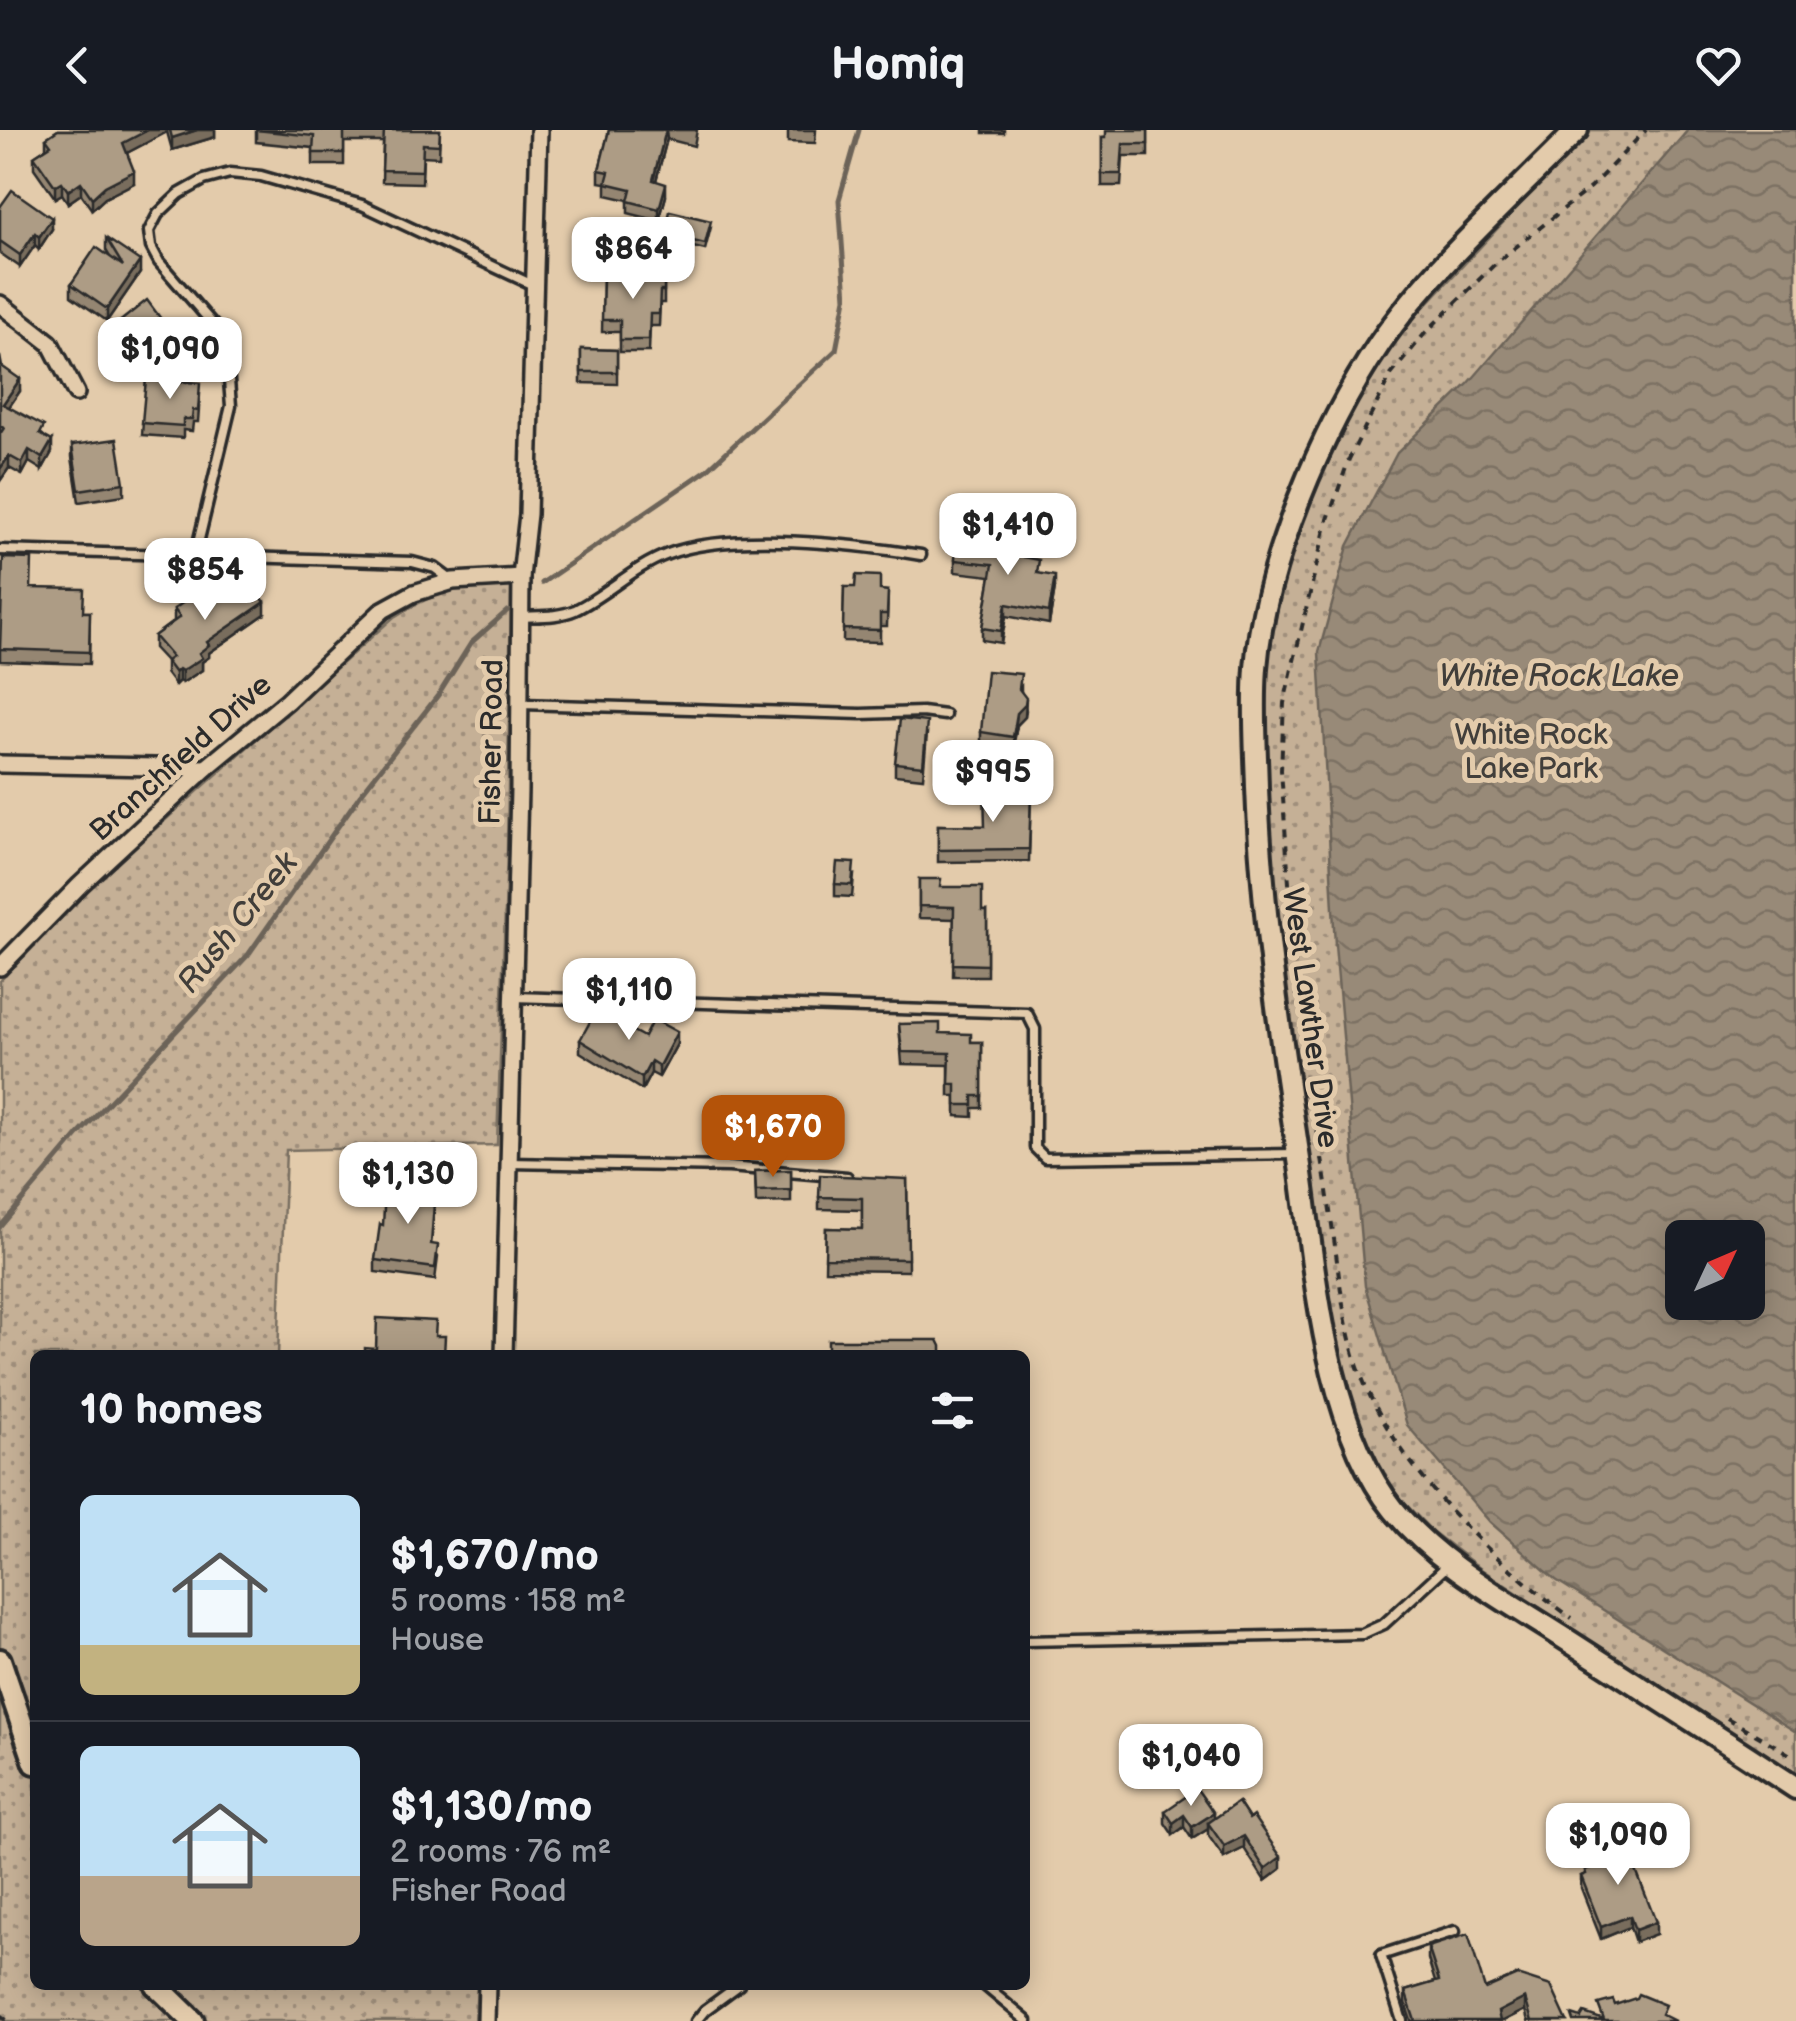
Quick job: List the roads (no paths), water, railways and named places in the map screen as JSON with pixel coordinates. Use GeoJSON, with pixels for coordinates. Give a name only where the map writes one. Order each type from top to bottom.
{"type":"FeatureCollection","features":[{"type":"Feature","properties":{"kind":"street","name":"Fisher Road"},"geometry":{"type":"LineString","coordinates":[[504,1350],[521,578],[528,514],[539,130]]}},
{"type":"Feature","properties":{"kind":"street","name":"West Lawther Drive"},"geometry":{"type":"LineString","coordinates":[[1577,130],[1418,295],[1383,339],[1322,447],[1271,590],[1256,665],[1264,917],[1320,1300],[1339,1396],[1370,1474],[1393,1509],[1450,1563],[1796,1788]]}},
{"type":"Feature","properties":{"kind":"street"},"geometry":{"type":"LineString","coordinates":[[0,304],[50,343],[76,393]]}},
{"type":"Feature","properties":{"kind":"street","name":"Branchfield Drive"},"geometry":{"type":"LineString","coordinates":[[0,967],[80,885],[383,610],[414,593],[453,581],[521,578]]}},
{"type":"Feature","properties":{"kind":"street"},"geometry":{"type":"LineString","coordinates":[[0,764],[206,768]]}},
{"type":"Feature","properties":{"kind":"street"},"geometry":{"type":"LineString","coordinates":[[0,1660],[30,1748]]}},
{"type":"Feature","properties":{"kind":"street"},"geometry":{"type":"LineString","coordinates":[[161,1990],[193,2021]]}},
{"type":"Feature","properties":{"kind":"street"},"geometry":{"type":"LineString","coordinates":[[486,2021],[487,1990]]}},
{"type":"Feature","properties":{"kind":"lane"},"geometry":{"type":"LineString","coordinates":[[195,556],[231,406],[227,356],[218,330],[151,248],[149,232],[158,214],[179,194],[230,172],[260,176],[362,205],[536,287]]}},
{"type":"Feature","properties":{"kind":"lane"},"geometry":{"type":"LineString","coordinates":[[522,617],[573,610],[640,566],[704,545],[859,544],[921,555]]}},
{"type":"Feature","properties":{"kind":"lane"},"geometry":{"type":"LineString","coordinates":[[0,550],[412,562],[434,568],[453,581]]}},
{"type":"Feature","properties":{"kind":"lane"},"geometry":{"type":"LineString","coordinates":[[521,704],[945,715]]}},
{"type":"Feature","properties":{"kind":"lane"},"geometry":{"type":"LineString","coordinates":[[514,997],[1026,1013],[1035,1029],[1035,1148],[1045,1158],[1298,1154]]}},
{"type":"Feature","properties":{"kind":"lane"},"geometry":{"type":"LineString","coordinates":[[508,1163],[730,1167],[847,1177]]}},
{"type":"Feature","properties":{"kind":"lane"},"geometry":{"type":"LineString","coordinates":[[1030,1641],[1362,1634],[1384,1624],[1450,1563]]}},
{"type":"Feature","properties":{"kind":"lane"},"geometry":{"type":"LineString","coordinates":[[1402,2021],[1381,1955],[1455,1931]]}},
{"type":"Feature","properties":{"kind":"lane"},"geometry":{"type":"LineString","coordinates":[[696,2021],[732,1990]]}},
{"type":"Feature","properties":{"kind":"lane"},"geometry":{"type":"LineString","coordinates":[[990,1990],[1027,2021]]}},
{"type":"Feature","properties":{"kind":"water","name":"White Rock Lake"},"geometry":{"type":"Polygon","coordinates":[[[1688,130],[1796,130],[1796,1732],[1556,1580],[1490,1522],[1407,1425],[1365,1286],[1335,945],[1319,652],[1348,546],[1397,453],[1468,384],[1688,130]]]}},
{"type":"Feature","properties":{"kind":"waterway"},"geometry":{"type":"LineString","coordinates":[[542,583],[707,470],[836,350],[846,298],[839,200],[859,130]]}},
{"type":"Feature","properties":{"kind":"waterway","name":"Rush Creek"},"geometry":{"type":"LineString","coordinates":[[0,1227],[78,1135],[248,955],[360,795],[439,694],[471,643],[507,611]]}},
{"type":"Feature","properties":{"kind":"park label","name":"White Rock Lake Park"},"geometry":{"type":"Point","coordinates":[1531,752]}}]}
